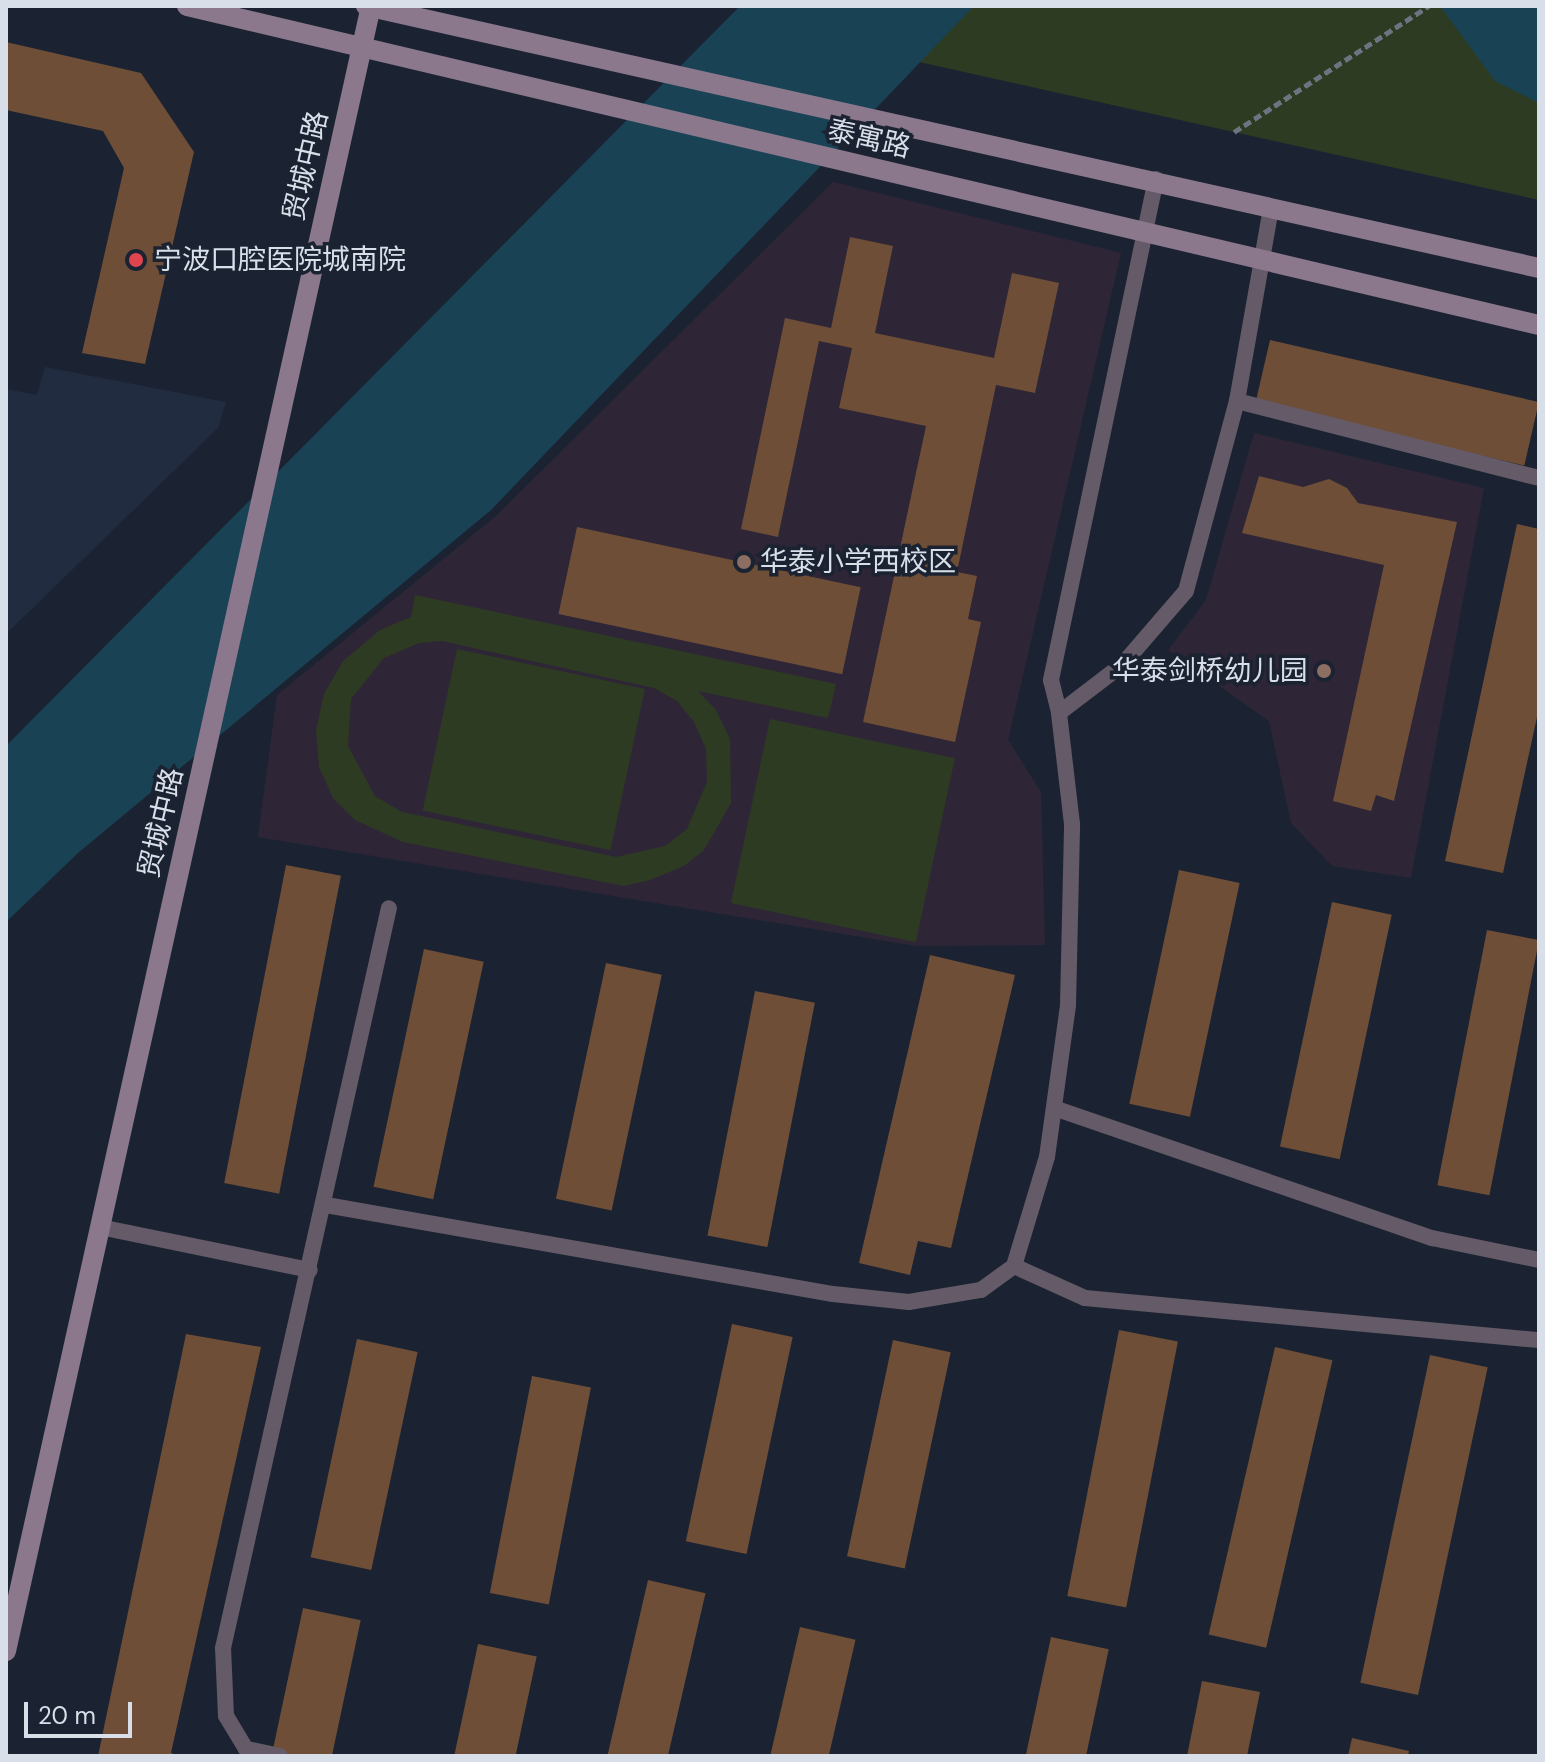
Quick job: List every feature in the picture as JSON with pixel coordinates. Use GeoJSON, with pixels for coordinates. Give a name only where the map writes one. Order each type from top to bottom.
{"type":"FeatureCollection","features":[{"type":"Feature","properties":{"kind":"main road","name":"泰寓路"},"geometry":{"type":"LineString","coordinates":[[187,6],[1539,325]]}},
{"type":"Feature","properties":{"kind":"main road","name":"泰寓路"},"geometry":{"type":"LineString","coordinates":[[369,6],[1156,179],[1539,268]]}},
{"type":"Feature","properties":{"kind":"main road","name":"贸城中路"},"geometry":{"type":"LineString","coordinates":[[6,1651],[369,6]]}},
{"type":"Feature","properties":{"kind":"lane"},"geometry":{"type":"LineString","coordinates":[[326,1205],[833,1294],[909,1302],[981,1290],[1014,1266],[1047,1157],[1068,1005],[1072,824],[1059,713],[1051,680],[1156,179]]}},
{"type":"Feature","properties":{"kind":"lane"},"geometry":{"type":"LineString","coordinates":[[1059,713],[1123,664],[1186,591],[1237,401],[1271,208]]}},
{"type":"Feature","properties":{"kind":"lane"},"geometry":{"type":"LineString","coordinates":[[1237,401],[1539,478]]}},
{"type":"Feature","properties":{"kind":"lane"},"geometry":{"type":"LineString","coordinates":[[280,1756],[246,1749],[226,1716],[223,1648],[326,1205],[389,908]]}},
{"type":"Feature","properties":{"kind":"lane"},"geometry":{"type":"LineString","coordinates":[[1054,1108],[1432,1238],[1539,1260]]}},
{"type":"Feature","properties":{"kind":"lane"},"geometry":{"type":"LineString","coordinates":[[100,1227],[310,1270]]}},
{"type":"Feature","properties":{"kind":"lane"},"geometry":{"type":"LineString","coordinates":[[1014,1266],[1085,1298],[1539,1340]]}},
{"type":"Feature","properties":{"kind":"path"},"geometry":{"type":"LineString","coordinates":[[1234,132],[1429,6]]}},
{"type":"Feature","properties":{"kind":"shaded area"},"geometry":{"type":"Polygon","coordinates":[[[740,6],[974,6],[491,510],[78,853],[6,922],[6,746],[740,6]]]}},
{"type":"Feature","properties":{"kind":"shaded area"},"geometry":{"type":"Polygon","coordinates":[[[1440,6],[1539,6],[1539,103],[1495,81],[1440,6]]]}},
{"type":"Feature","properties":{"kind":"shaded area","name":"华泰小学西校区"},"geometry":{"type":"Polygon","coordinates":[[[833,182],[1121,253],[1008,740],[1041,792],[1045,945],[915,946],[258,837],[277,695],[496,516],[833,182]]]}},
{"type":"Feature","properties":{"kind":"shaded area"},"geometry":{"type":"Polygon","coordinates":[[[45,367],[226,402],[218,428],[6,634],[6,389],[37,395],[45,367]]]}},
{"type":"Feature","properties":{"kind":"shaded area","name":"华泰剑桥幼儿园"},"geometry":{"type":"Polygon","coordinates":[[[1254,433],[1484,488],[1411,878],[1332,866],[1291,823],[1269,721],[1168,650],[1206,600],[1254,433]]]}},
{"type":"Feature","properties":{"kind":"green space"},"geometry":{"type":"Polygon","coordinates":[[[952,6],[1539,6],[1539,200],[897,57],[952,6]]]}},
{"type":"Feature","properties":{"kind":"green space"},"geometry":{"type":"Polygon","coordinates":[[[415,595],[836,684],[828,718],[698,691],[716,710],[730,739],[731,803],[704,850],[684,866],[650,880],[624,886],[403,842],[355,820],[333,798],[319,767],[316,730],[324,694],[343,661],[380,630],[411,617],[415,595]],[[442,641],[419,643],[384,658],[351,699],[348,746],[375,796],[402,812],[616,857],[665,846],[687,829],[707,782],[706,749],[694,722],[677,701],[654,688],[442,641]]]}},
{"type":"Feature","properties":{"kind":"green space"},"geometry":{"type":"Polygon","coordinates":[[[457,649],[645,689],[610,850],[423,810],[457,649]]]}},
{"type":"Feature","properties":{"kind":"green space"},"geometry":{"type":"Polygon","coordinates":[[[770,719],[955,758],[916,942],[731,903],[770,719]]]}},
{"type":"Feature","properties":{"kind":"building","name":"宁波口腔医院城南院"},"geometry":{"type":"Polygon","coordinates":[[[6,42],[141,73],[194,152],[145,364],[82,353],[124,168],[103,131],[6,110],[6,42]]]}},
{"type":"Feature","properties":{"kind":"building"},"geometry":{"type":"Polygon","coordinates":[[[850,237],[893,246],[875,333],[994,358],[1012,273],[1059,283],[1035,393],[996,385],[957,572],[977,576],[968,619],[981,622],[955,742],[863,722],[926,426],[839,408],[852,348],[819,341],[778,537],[741,529],[785,318],[831,328],[850,237]]]}},
{"type":"Feature","properties":{"kind":"building"},"geometry":{"type":"Polygon","coordinates":[[[1270,340],[1539,402],[1524,465],[1255,403],[1270,340]]]}},
{"type":"Feature","properties":{"kind":"building"},"geometry":{"type":"Polygon","coordinates":[[[1259,476],[1303,487],[1329,479],[1347,488],[1358,503],[1457,522],[1394,801],[1376,795],[1371,811],[1333,801],[1384,565],[1242,533],[1259,476]]]}},
{"type":"Feature","properties":{"kind":"building"},"geometry":{"type":"Polygon","coordinates":[[[1517,524],[1539,529],[1539,708],[1503,873],[1445,861],[1517,524]]]}},
{"type":"Feature","properties":{"kind":"building"},"geometry":{"type":"Polygon","coordinates":[[[577,527],[861,587],[842,674],[558,614],[577,527]]]}},
{"type":"Feature","properties":{"kind":"building"},"geometry":{"type":"Polygon","coordinates":[[[286,865],[341,876],[279,1194],[224,1183],[286,865]]]}},
{"type":"Feature","properties":{"kind":"building"},"geometry":{"type":"Polygon","coordinates":[[[1179,870],[1240,883],[1190,1117],[1129,1104],[1179,870]]]}},
{"type":"Feature","properties":{"kind":"building"},"geometry":{"type":"Polygon","coordinates":[[[1332,902],[1392,915],[1340,1159],[1280,1147],[1332,902]]]}},
{"type":"Feature","properties":{"kind":"building"},"geometry":{"type":"Polygon","coordinates":[[[1487,930],[1539,940],[1489,1195],[1437,1185],[1487,930]]]}},
{"type":"Feature","properties":{"kind":"building"},"geometry":{"type":"Polygon","coordinates":[[[424,949],[484,962],[433,1199],[373,1187],[424,949]]]}},
{"type":"Feature","properties":{"kind":"building"},"geometry":{"type":"Polygon","coordinates":[[[930,955],[1015,975],[951,1248],[918,1241],[910,1275],[859,1263],[930,955]]]}},
{"type":"Feature","properties":{"kind":"building"},"geometry":{"type":"Polygon","coordinates":[[[606,963],[662,975],[612,1211],[556,1199],[606,963]]]}},
{"type":"Feature","properties":{"kind":"building"},"geometry":{"type":"Polygon","coordinates":[[[755,991],[815,1003],[767,1247],[707,1235],[755,991]]]}},
{"type":"Feature","properties":{"kind":"building"},"geometry":{"type":"Polygon","coordinates":[[[732,1324],[793,1337],[746,1554],[686,1541],[732,1324]]]}},
{"type":"Feature","properties":{"kind":"building"},"geometry":{"type":"Polygon","coordinates":[[[1119,1330],[1178,1341],[1126,1607],[1067,1596],[1119,1330]]]}},
{"type":"Feature","properties":{"kind":"building"},"geometry":{"type":"Polygon","coordinates":[[[186,1334],[261,1347],[171,1753],[180,1756],[98,1756],[186,1334]]]}},
{"type":"Feature","properties":{"kind":"building"},"geometry":{"type":"Polygon","coordinates":[[[357,1339],[418,1352],[371,1570],[311,1557],[357,1339]]]}},
{"type":"Feature","properties":{"kind":"building"},"geometry":{"type":"Polygon","coordinates":[[[893,1340],[951,1352],[905,1568],[847,1556],[893,1340]]]}},
{"type":"Feature","properties":{"kind":"building"},"geometry":{"type":"Polygon","coordinates":[[[1275,1347],[1332,1360],[1266,1648],[1209,1634],[1275,1347]]]}},
{"type":"Feature","properties":{"kind":"building"},"geometry":{"type":"Polygon","coordinates":[[[1430,1355],[1488,1367],[1418,1695],[1360,1683],[1430,1355]]]}},
{"type":"Feature","properties":{"kind":"building"},"geometry":{"type":"Polygon","coordinates":[[[532,1376],[591,1387],[549,1604],[490,1593],[532,1376]]]}},
{"type":"Feature","properties":{"kind":"building"},"geometry":{"type":"Polygon","coordinates":[[[648,1580],[705,1593],[668,1756],[608,1755],[648,1580]]]}},
{"type":"Feature","properties":{"kind":"building"},"geometry":{"type":"Polygon","coordinates":[[[303,1608],[361,1620],[332,1756],[272,1756],[303,1608]]]}},
{"type":"Feature","properties":{"kind":"building"},"geometry":{"type":"Polygon","coordinates":[[[800,1627],[856,1640],[829,1756],[770,1756],[800,1627]]]}},
{"type":"Feature","properties":{"kind":"building"},"geometry":{"type":"Polygon","coordinates":[[[1051,1637],[1109,1649],[1086,1756],[1026,1756],[1051,1637]]]}},
{"type":"Feature","properties":{"kind":"building"},"geometry":{"type":"Polygon","coordinates":[[[478,1644],[537,1656],[516,1756],[454,1756],[478,1644]]]}},
{"type":"Feature","properties":{"kind":"building"},"geometry":{"type":"Polygon","coordinates":[[[1202,1681],[1260,1692],[1247,1756],[1187,1756],[1202,1681]]]}},
{"type":"Feature","properties":{"kind":"building"},"geometry":{"type":"Polygon","coordinates":[[[1352,1738],[1409,1751],[1408,1756],[1348,1756],[1352,1738]]]}},
{"type":"Feature","properties":{"kind":"place","name":"宁波口腔医院城南院"},"geometry":{"type":"Point","coordinates":[136,260]}},
{"type":"Feature","properties":{"kind":"place","name":"华泰小学西校区"},"geometry":{"type":"Point","coordinates":[744,562]}},
{"type":"Feature","properties":{"kind":"place","name":"华泰剑桥幼儿园"},"geometry":{"type":"Point","coordinates":[1324,671]}}]}
